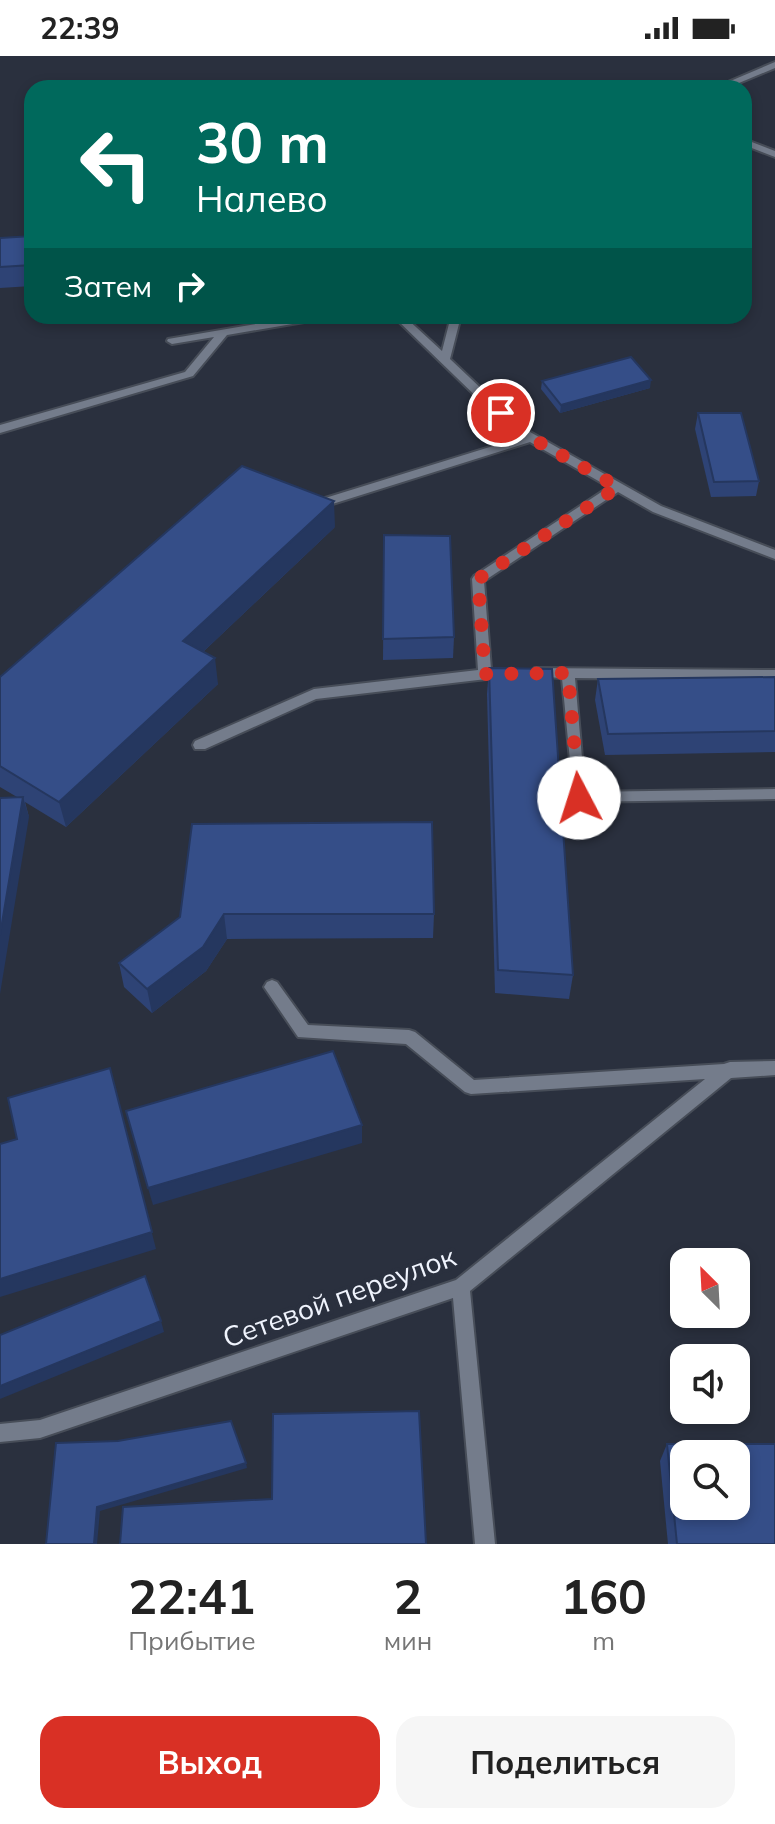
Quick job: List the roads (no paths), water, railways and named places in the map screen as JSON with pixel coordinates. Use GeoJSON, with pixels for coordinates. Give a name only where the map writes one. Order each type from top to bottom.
{"type":"FeatureCollection","features":[{"type":"Feature","properties":{"kind":"lane"},"geometry":{"type":"LineString","coordinates":[[738,80],[775,65]]}},
{"type":"Feature","properties":{"kind":"lane"},"geometry":{"type":"LineString","coordinates":[[752,145],[775,154]]}},
{"type":"Feature","properties":{"kind":"lane"},"geometry":{"type":"LineString","coordinates":[[172,341],[275,324]]}},
{"type":"Feature","properties":{"kind":"lane"},"geometry":{"type":"LineString","coordinates":[[407,324],[519,431],[657,509],[775,555]]}},
{"type":"Feature","properties":{"kind":"lane"},"geometry":{"type":"LineString","coordinates":[[445,359],[454,324]]}},
{"type":"Feature","properties":{"kind":"lane"},"geometry":{"type":"LineString","coordinates":[[0,429],[189,374],[223,333]]}},
{"type":"Feature","properties":{"kind":"lane"},"geometry":{"type":"LineString","coordinates":[[307,499],[322,503],[532,438]]}},
{"type":"Feature","properties":{"kind":"lane"},"geometry":{"type":"LineString","coordinates":[[485,674],[478,579],[618,487]]}},
{"type":"Feature","properties":{"kind":"lane"},"geometry":{"type":"LineString","coordinates":[[568,673],[579,798],[775,794]]}},
{"type":"Feature","properties":{"kind":"lane"},"geometry":{"type":"LineString","coordinates":[[200,745],[314,694],[485,674],[775,675]]}},
{"type":"Feature","properties":{"kind":"lane"},"geometry":{"type":"LineString","coordinates":[[272,987],[304,1032],[409,1037],[471,1087],[775,1068]]}},
{"type":"Feature","properties":{"kind":"lane","name":"Сетевой переулок"},"geometry":{"type":"LineString","coordinates":[[0,1433],[40,1429],[461,1287],[730,1069]]}},
{"type":"Feature","properties":{"kind":"lane"},"geometry":{"type":"LineString","coordinates":[[461,1287],[485,1544]]}}]}
